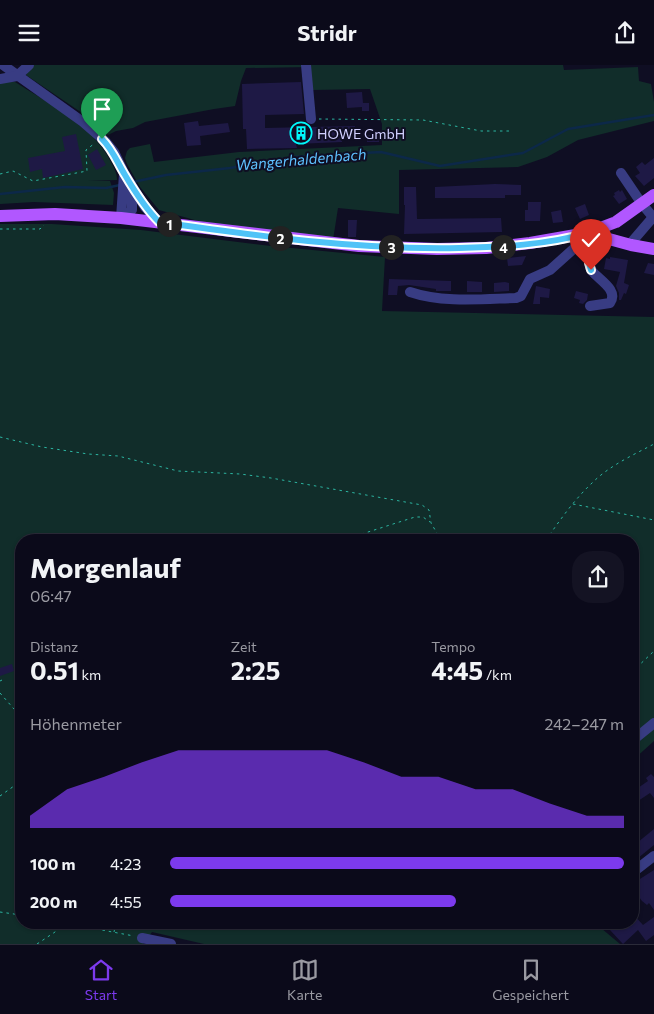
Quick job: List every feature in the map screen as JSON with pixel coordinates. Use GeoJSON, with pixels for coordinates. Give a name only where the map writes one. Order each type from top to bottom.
{"type":"FeatureCollection","features":[{"type":"Feature","properties":{"kind":"main road"},"geometry":{"type":"LineString","coordinates":[[0,215],[55,214],[121,218],[359,246],[437,249],[511,246],[583,234],[616,222],[654,195]]}},
{"type":"Feature","properties":{"kind":"main road"},"geometry":{"type":"LineString","coordinates":[[616,222],[625,239],[630,244],[650,248]]}},
{"type":"Feature","properties":{"kind":"main road"},"geometry":{"type":"LineString","coordinates":[[583,234],[650,248]]}},
{"type":"Feature","properties":{"kind":"street"},"geometry":{"type":"LineString","coordinates":[[3,65],[83,122],[114,152],[131,185],[132,210],[121,218]]}},
{"type":"Feature","properties":{"kind":"street"},"geometry":{"type":"LineString","coordinates":[[0,79],[17,76],[29,65]]}},
{"type":"Feature","properties":{"kind":"street"},"geometry":{"type":"LineString","coordinates":[[306,65],[311,119]]}},
{"type":"Feature","properties":{"kind":"street"},"geometry":{"type":"LineString","coordinates":[[124,173],[132,197],[159,222]]}},
{"type":"Feature","properties":{"kind":"street"},"geometry":{"type":"LineString","coordinates":[[621,173],[642,205],[653,216],[630,244]]}},
{"type":"Feature","properties":{"kind":"street"},"geometry":{"type":"LineString","coordinates":[[410,292],[421,296],[450,298],[516,298],[521,295],[530,279],[550,270],[579,244],[583,234]]}},
{"type":"Feature","properties":{"kind":"street"},"geometry":{"type":"LineString","coordinates":[[583,234],[591,246],[589,263],[591,270],[611,291],[612,296],[610,303],[590,306]]}},
{"type":"Feature","properties":{"kind":"street"},"geometry":{"type":"LineString","coordinates":[[639,735],[654,723]]}},
{"type":"Feature","properties":{"kind":"street"},"geometry":{"type":"LineString","coordinates":[[639,868],[654,856]]}},
{"type":"Feature","properties":{"kind":"street"},"geometry":{"type":"LineString","coordinates":[[142,938],[171,944]]}},
{"type":"Feature","properties":{"kind":"path"},"geometry":{"type":"LineString","coordinates":[[311,119],[424,120],[481,131],[510,131]]}},
{"type":"Feature","properties":{"kind":"path"},"geometry":{"type":"LineString","coordinates":[[0,174],[13,171],[33,181],[87,171],[86,150],[102,139]]}},
{"type":"Feature","properties":{"kind":"path"},"geometry":{"type":"LineString","coordinates":[[0,229],[40,229],[55,214]]}},
{"type":"Feature","properties":{"kind":"path"},"geometry":{"type":"LineString","coordinates":[[0,437],[42,447],[88,454],[118,456],[178,471],[271,478],[422,505],[429,510],[431,523],[437,534]]}},
{"type":"Feature","properties":{"kind":"path"},"geometry":{"type":"LineString","coordinates":[[550,534],[572,504],[593,482],[611,468],[654,444]]}},
{"type":"Feature","properties":{"kind":"path"},"geometry":{"type":"LineString","coordinates":[[572,504],[654,520]]}},
{"type":"Feature","properties":{"kind":"path"},"geometry":{"type":"LineString","coordinates":[[362,534],[415,517],[422,517],[431,523]]}},
{"type":"Feature","properties":{"kind":"path"},"geometry":{"type":"LineString","coordinates":[[639,665],[654,651]]}},
{"type":"Feature","properties":{"kind":"path"},"geometry":{"type":"LineString","coordinates":[[0,693],[15,710]]}},
{"type":"Feature","properties":{"kind":"path"},"geometry":{"type":"LineString","coordinates":[[0,795],[15,785]]}},
{"type":"Feature","properties":{"kind":"path"},"geometry":{"type":"LineString","coordinates":[[0,912],[15,914]]}},
{"type":"Feature","properties":{"kind":"path"},"geometry":{"type":"LineString","coordinates":[[37,944],[57,929]]}},
{"type":"Feature","properties":{"kind":"path"},"geometry":{"type":"LineString","coordinates":[[97,929],[142,938]]}},
{"type":"Feature","properties":{"kind":"green space"},"geometry":{"type":"Polygon","coordinates":[[[34,65],[563,65],[564,70],[638,67],[639,81],[651,84],[654,102],[654,121],[578,140],[547,157],[518,167],[399,170],[399,214],[338,208],[333,240],[216,226],[159,210],[140,187],[125,158],[130,148],[150,144],[154,162],[239,152],[382,145],[382,124],[370,89],[312,90],[310,67],[246,68],[235,106],[145,122],[133,128],[116,131],[108,135],[88,117],[26,75],[28,70],[34,65]]]}},
{"type":"Feature","properties":{"kind":"green space"},"geometry":{"type":"Polygon","coordinates":[[[15,82],[69,116],[93,137],[111,162],[117,180],[88,181],[110,181],[114,193],[113,205],[34,202],[0,204],[0,83],[15,82]]]}},
{"type":"Feature","properties":{"kind":"green space"},"geometry":{"type":"Polygon","coordinates":[[[0,224],[52,224],[141,230],[271,246],[385,257],[382,311],[654,317],[654,741],[639,755],[639,534],[15,534],[15,929],[602,929],[620,944],[204,944],[152,932],[143,944],[0,944],[0,224]]]}},
{"type":"Feature","properties":{"kind":"building"},"geometry":{"type":"Polygon","coordinates":[[[301,82],[304,114],[265,115],[265,128],[355,126],[356,138],[342,139],[342,142],[296,144],[297,148],[247,149],[246,129],[243,129],[242,84],[301,82]]]}},
{"type":"Feature","properties":{"kind":"building"},"geometry":{"type":"Polygon","coordinates":[[[362,92],[363,103],[369,103],[369,111],[362,111],[362,107],[347,108],[346,93],[362,92]]]}},
{"type":"Feature","properties":{"kind":"building"},"geometry":{"type":"Polygon","coordinates":[[[198,121],[199,126],[228,123],[230,132],[200,136],[201,145],[187,146],[184,123],[198,121]]]}},
{"type":"Feature","properties":{"kind":"building"},"geometry":{"type":"Polygon","coordinates":[[[76,134],[83,169],[43,178],[42,169],[30,172],[28,158],[65,151],[62,137],[76,134]]]}},
{"type":"Feature","properties":{"kind":"building"},"geometry":{"type":"Polygon","coordinates":[[[367,135],[379,135],[379,142],[367,142],[367,135]]]}},
{"type":"Feature","properties":{"kind":"building"},"geometry":{"type":"Polygon","coordinates":[[[97,149],[106,165],[96,170],[88,155],[97,149]]]}},
{"type":"Feature","properties":{"kind":"building"},"geometry":{"type":"Polygon","coordinates":[[[654,158],[654,178],[644,186],[635,176],[640,173],[636,167],[642,162],[645,165],[654,158]]]}},
{"type":"Feature","properties":{"kind":"building"},"geometry":{"type":"Polygon","coordinates":[[[495,184],[521,185],[521,195],[505,195],[505,198],[435,198],[435,187],[495,184]]]}},
{"type":"Feature","properties":{"kind":"building"},"geometry":{"type":"Polygon","coordinates":[[[404,187],[416,187],[417,219],[501,218],[502,232],[404,234],[404,187]]]}},
{"type":"Feature","properties":{"kind":"building"},"geometry":{"type":"Polygon","coordinates":[[[619,190],[620,192],[622,190],[627,199],[619,204],[613,196],[619,190]]]}},
{"type":"Feature","properties":{"kind":"building"},"geometry":{"type":"Polygon","coordinates":[[[528,202],[541,202],[540,221],[525,221],[525,210],[528,210],[528,202]]]}},
{"type":"Feature","properties":{"kind":"building"},"geometry":{"type":"Polygon","coordinates":[[[585,204],[589,215],[580,219],[575,208],[585,204]]]}},
{"type":"Feature","properties":{"kind":"building"},"geometry":{"type":"Polygon","coordinates":[[[561,210],[563,222],[553,223],[551,212],[561,210]]]}},
{"type":"Feature","properties":{"kind":"building"},"geometry":{"type":"Polygon","coordinates":[[[348,220],[357,220],[356,237],[348,237],[348,220]]]}},
{"type":"Feature","properties":{"kind":"building"},"geometry":{"type":"Polygon","coordinates":[[[526,256],[522,265],[508,266],[507,258],[526,256]]]}},
{"type":"Feature","properties":{"kind":"building"},"geometry":{"type":"Polygon","coordinates":[[[610,257],[628,260],[624,283],[629,285],[626,294],[624,293],[621,300],[619,300],[616,286],[620,272],[604,269],[606,258],[610,259],[610,257]]]}},
{"type":"Feature","properties":{"kind":"building"},"geometry":{"type":"Polygon","coordinates":[[[648,263],[654,264],[654,275],[644,273],[648,263]]]}},
{"type":"Feature","properties":{"kind":"building"},"geometry":{"type":"Polygon","coordinates":[[[389,279],[451,281],[451,291],[436,291],[436,289],[409,285],[398,286],[397,295],[388,295],[389,279]]]}},
{"type":"Feature","properties":{"kind":"building"},"geometry":{"type":"Polygon","coordinates":[[[467,281],[482,282],[482,292],[467,292],[467,281]]]}},
{"type":"Feature","properties":{"kind":"building"},"geometry":{"type":"Polygon","coordinates":[[[494,283],[509,283],[509,291],[494,292],[494,283]]]}},
{"type":"Feature","properties":{"kind":"building"},"geometry":{"type":"Polygon","coordinates":[[[536,286],[550,289],[549,298],[540,297],[540,304],[533,304],[536,286]]]}},
{"type":"Feature","properties":{"kind":"building"},"geometry":{"type":"Polygon","coordinates":[[[576,291],[588,294],[587,300],[583,304],[579,303],[580,300],[574,298],[576,291]]]}},
{"type":"Feature","properties":{"kind":"building"},"geometry":{"type":"Polygon","coordinates":[[[12,664],[14,671],[0,676],[0,668],[12,664]]]}},
{"type":"Feature","properties":{"kind":"building"},"geometry":{"type":"Polygon","coordinates":[[[651,774],[654,777],[654,798],[650,793],[639,800],[639,787],[648,781],[646,778],[651,774]]]}},
{"type":"Feature","properties":{"kind":"building"},"geometry":{"type":"Polygon","coordinates":[[[654,829],[654,845],[639,857],[639,841],[654,829]]]}},
{"type":"Feature","properties":{"kind":"building"},"geometry":{"type":"Polygon","coordinates":[[[654,870],[654,910],[649,903],[647,905],[639,897],[639,880],[654,870]]]}},
{"type":"Feature","properties":{"kind":"building"},"geometry":{"type":"Polygon","coordinates":[[[654,917],[654,935],[646,941],[638,930],[623,944],[610,930],[639,929],[639,921],[643,925],[654,917]]]}},
{"type":"Feature","properties":{"kind":"waterway","name":"Wangerhaldenbach"},"geometry":{"type":"LineString","coordinates":[[133,182],[166,175],[230,168],[294,157],[381,152],[440,166],[523,153],[568,129],[654,115]]}},
{"type":"Feature","properties":{"kind":"waterway","name":"Wangerhaldenbach"},"geometry":{"type":"LineString","coordinates":[[0,194],[65,187],[106,188],[120,185]]}},
{"type":"Feature","properties":{"kind":"place","name":"HOWE GmbH"},"geometry":{"type":"Point","coordinates":[301,133]}},
{"type":"Feature","properties":{"kind":"route"},"geometry":{"type":"LineString","coordinates":[[102,139],[114,152],[124,173],[145,207],[159,222],[271,237],[359,246],[437,249],[511,246],[587,233],[591,246],[589,263],[591,270]]}}]}
